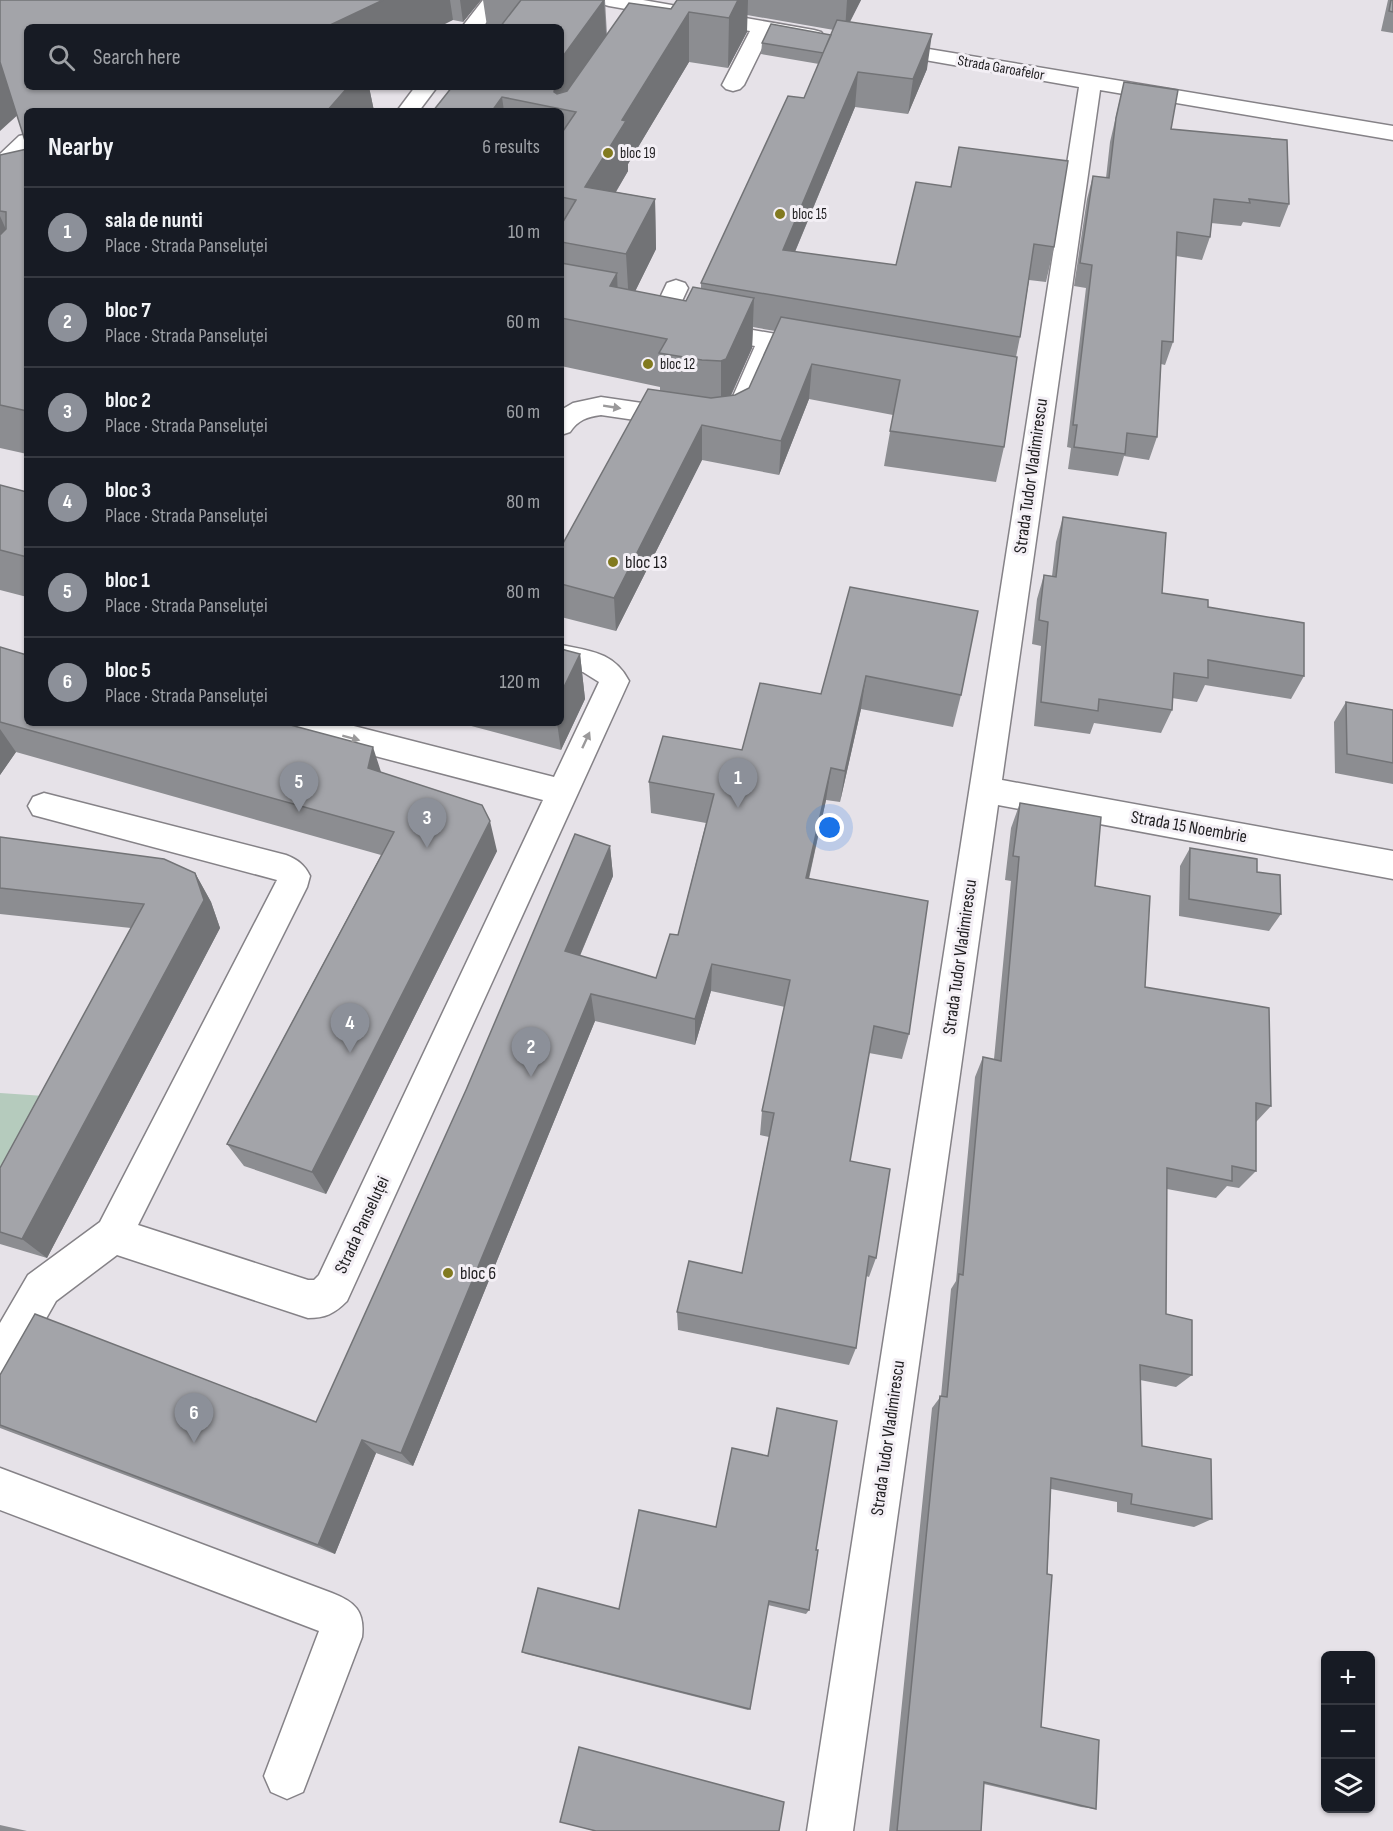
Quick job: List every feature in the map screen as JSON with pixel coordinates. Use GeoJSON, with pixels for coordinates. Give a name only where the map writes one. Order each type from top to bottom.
{"type":"FeatureCollection","features":[{"type":"Feature","properties":{"kind":"street"},"geometry":{"type":"LineString","coordinates":[[474,24],[493,0]]}},
{"type":"Feature","properties":{"kind":"street"},"geometry":{"type":"LineString","coordinates":[[609,0],[834,39]]}},
{"type":"Feature","properties":{"kind":"street"},"geometry":{"type":"LineString","coordinates":[[637,26],[649,8]]}},
{"type":"Feature","properties":{"kind":"street"},"geometry":{"type":"LineString","coordinates":[[734,85],[762,27]]}},
{"type":"Feature","properties":{"kind":"street","name":"Strada Garoafelor"},"geometry":{"type":"LineString","coordinates":[[869,45],[1393,133]]}},
{"type":"Feature","properties":{"kind":"street","name":"Strada Tudor Vladimirescu"},"geometry":{"type":"LineString","coordinates":[[830,1831],[985,790],[1031,386],[1090,83]]}},
{"type":"Feature","properties":{"kind":"street"},"geometry":{"type":"LineString","coordinates":[[410,108],[424,90]]}},
{"type":"Feature","properties":{"kind":"street"},"geometry":{"type":"LineString","coordinates":[[4,177],[24,146]]}},
{"type":"Feature","properties":{"kind":"street"},"geometry":{"type":"LineString","coordinates":[[676,288],[650,319],[837,353]]}},
{"type":"Feature","properties":{"kind":"street"},"geometry":{"type":"LineString","coordinates":[[564,421],[582,409],[601,405],[710,422],[725,422],[738,415],[770,341]]}},
{"type":"Feature","properties":{"kind":"street","name":"Strada Panseluței"},"geometry":{"type":"LineString","coordinates":[[113,1235],[308,1299],[322,1299],[333,1288],[614,681],[610,672],[598,665],[564,657]]}},
{"type":"Feature","properties":{"kind":"street"},"geometry":{"type":"LineString","coordinates":[[307,726],[561,792]]}},
{"type":"Feature","properties":{"kind":"street","name":"Strada 15 Noembrie"},"geometry":{"type":"LineString","coordinates":[[985,790],[1393,864]]}},
{"type":"Feature","properties":{"kind":"street"},"geometry":{"type":"LineString","coordinates":[[0,1361],[42,1288],[113,1235],[291,887],[294,876],[286,869],[45,806]]}},
{"type":"Feature","properties":{"kind":"street"},"geometry":{"type":"LineString","coordinates":[[0,1489],[332,1614],[342,1623],[339,1637],[287,1776]]}},
{"type":"Feature","properties":{"kind":"green space"},"geometry":{"type":"Polygon","coordinates":[[[0,1093],[74,1098],[0,1237],[0,1093]]]}},
{"type":"Feature","properties":{"kind":"building"},"geometry":{"type":"Polygon","coordinates":[[[0,0],[383,0],[332,24],[24,24],[24,90],[345,90],[330,108],[24,108],[24,138],[0,62],[0,0]]]}},
{"type":"Feature","properties":{"kind":"building"},"geometry":{"type":"Polygon","coordinates":[[[521,0],[604,0],[564,55],[564,24],[502,24],[521,0]]]}},
{"type":"Feature","properties":{"kind":"building"},"geometry":{"type":"Polygon","coordinates":[[[677,0],[738,0],[729,18],[689,12],[622,120],[626,121],[585,187],[655,199],[626,254],[564,243],[564,220],[576,200],[564,198],[564,130],[576,112],[502,97],[494,108],[435,108],[450,90],[554,90],[557,94],[567,91],[629,3],[671,9],[677,0]]]}},
{"type":"Feature","properties":{"kind":"building"},"geometry":{"type":"Polygon","coordinates":[[[1391,0],[1393,0],[1393,12],[1389,11],[1391,0]]]}},
{"type":"Feature","properties":{"kind":"building"},"geometry":{"type":"Polygon","coordinates":[[[837,20],[932,34],[913,79],[858,72],[783,250],[896,265],[916,182],[951,187],[959,147],[1068,161],[1054,247],[1034,244],[1020,337],[701,283],[788,96],[804,98],[837,20]]]}},
{"type":"Feature","properties":{"kind":"building"},"geometry":{"type":"Polygon","coordinates":[[[771,24],[831,35],[823,53],[762,43],[771,24]]]}},
{"type":"Feature","properties":{"kind":"building"},"geometry":{"type":"Polygon","coordinates":[[[1124,82],[1178,90],[1171,129],[1287,140],[1289,204],[1249,199],[1250,203],[1214,199],[1210,237],[1177,232],[1173,342],[1162,341],[1157,437],[1127,433],[1125,454],[1074,447],[1077,425],[1073,425],[1092,265],[1080,263],[1093,176],[1109,178],[1116,118],[1124,82]]]}},
{"type":"Feature","properties":{"kind":"building"},"geometry":{"type":"Polygon","coordinates":[[[24,150],[24,410],[0,405],[0,235],[6,229],[6,212],[0,211],[0,155],[24,150]]]}},
{"type":"Feature","properties":{"kind":"building"},"geometry":{"type":"Polygon","coordinates":[[[564,264],[617,273],[610,286],[686,301],[693,287],[754,298],[726,359],[702,360],[659,353],[667,339],[564,319],[564,264]]]}},
{"type":"Feature","properties":{"kind":"building"},"geometry":{"type":"Polygon","coordinates":[[[781,317],[1017,357],[1004,447],[890,431],[900,380],[812,364],[781,441],[702,425],[614,598],[564,585],[564,542],[648,389],[711,398],[735,395],[749,388],[781,317]]]}},
{"type":"Feature","properties":{"kind":"building"},"geometry":{"type":"Polygon","coordinates":[[[0,485],[24,491],[24,556],[0,550],[0,485]]]}},
{"type":"Feature","properties":{"kind":"building"},"geometry":{"type":"Polygon","coordinates":[[[1063,517],[1166,533],[1162,593],[1208,600],[1208,607],[1304,623],[1304,676],[1208,660],[1208,678],[1174,673],[1172,710],[1099,699],[1098,711],[1041,702],[1048,622],[1039,620],[1044,575],[1056,577],[1063,517]]]}},
{"type":"Feature","properties":{"kind":"building"},"geometry":{"type":"Polygon","coordinates":[[[850,587],[978,611],[961,695],[866,676],[845,771],[831,768],[806,878],[928,901],[909,1034],[874,1026],[850,1161],[890,1169],[876,1258],[869,1256],[856,1348],[677,1312],[689,1261],[742,1273],[774,1113],[762,1111],[790,980],[712,964],[695,1019],[591,994],[401,1453],[362,1440],[318,1545],[0,1425],[0,1375],[35,1314],[316,1422],[466,1090],[575,834],[610,846],[565,951],[656,978],[670,934],[678,935],[714,794],[649,782],[663,736],[742,750],[760,683],[821,694],[850,587]]]}},
{"type":"Feature","properties":{"kind":"building"},"geometry":{"type":"Polygon","coordinates":[[[0,647],[24,654],[24,726],[294,726],[373,747],[368,768],[482,805],[490,821],[312,1172],[227,1144],[394,832],[0,722],[0,647]]]}},
{"type":"Feature","properties":{"kind":"building"},"geometry":{"type":"Polygon","coordinates":[[[564,650],[580,654],[564,687],[564,650]]]}},
{"type":"Feature","properties":{"kind":"building"},"geometry":{"type":"Polygon","coordinates":[[[1346,702],[1393,710],[1393,763],[1347,754],[1346,702]]]}},
{"type":"Feature","properties":{"kind":"building"},"geometry":{"type":"Polygon","coordinates":[[[1020,803],[1101,817],[1095,886],[1150,896],[1145,987],[1269,1008],[1271,1106],[1256,1103],[1256,1171],[1232,1166],[1232,1181],[1167,1168],[1166,1314],[1192,1320],[1192,1375],[1140,1365],[1142,1446],[1211,1459],[1212,1519],[1131,1504],[1132,1494],[1051,1478],[1047,1574],[1052,1575],[1041,1727],[1099,1740],[1096,1809],[984,1782],[981,1831],[897,1831],[940,1396],[947,1397],[959,1274],[963,1275],[983,1057],[1001,1061],[1019,857],[1013,856],[1020,803]]]}},
{"type":"Feature","properties":{"kind":"building"},"geometry":{"type":"Polygon","coordinates":[[[0,837],[164,859],[195,873],[204,900],[22,1239],[0,1232],[0,1168],[144,904],[0,888],[0,837]]]}},
{"type":"Feature","properties":{"kind":"building"},"geometry":{"type":"Polygon","coordinates":[[[1190,848],[1257,859],[1257,872],[1280,875],[1281,914],[1189,899],[1190,848]]]}},
{"type":"Feature","properties":{"kind":"building"},"geometry":{"type":"Polygon","coordinates":[[[777,1408],[837,1421],[816,1550],[818,1550],[809,1610],[769,1601],[750,1709],[522,1652],[538,1588],[619,1609],[639,1510],[716,1527],[732,1448],[768,1456],[777,1408]]]}},
{"type":"Feature","properties":{"kind":"building"},"geometry":{"type":"Polygon","coordinates":[[[579,1747],[784,1802],[779,1831],[596,1831],[560,1822],[579,1747]]]}},
{"type":"Feature","properties":{"kind":"place","name":"bloc 19"},"geometry":{"type":"Point","coordinates":[608,153]}},
{"type":"Feature","properties":{"kind":"place","name":"bloc 15"},"geometry":{"type":"Point","coordinates":[780,214]}},
{"type":"Feature","properties":{"kind":"place","name":"bloc 12"},"geometry":{"type":"Point","coordinates":[648,364]}},
{"type":"Feature","properties":{"kind":"place","name":"bloc 13"},"geometry":{"type":"Point","coordinates":[613,562]}},
{"type":"Feature","properties":{"kind":"place","name":"sala de nunti"},"geometry":{"type":"Point","coordinates":[738,808]}},
{"type":"Feature","properties":{"kind":"place","name":"bloc 1"},"geometry":{"type":"Point","coordinates":[299,812]}},
{"type":"Feature","properties":{"kind":"place","name":"bloc 2"},"geometry":{"type":"Point","coordinates":[427,848]}},
{"type":"Feature","properties":{"kind":"place","name":"bloc 3"},"geometry":{"type":"Point","coordinates":[350,1053]}},
{"type":"Feature","properties":{"kind":"place","name":"bloc 7"},"geometry":{"type":"Point","coordinates":[531,1077]}},
{"type":"Feature","properties":{"kind":"place","name":"bloc 6"},"geometry":{"type":"Point","coordinates":[448,1273]}},
{"type":"Feature","properties":{"kind":"place","name":"bloc 5"},"geometry":{"type":"Point","coordinates":[194,1443]}}]}
